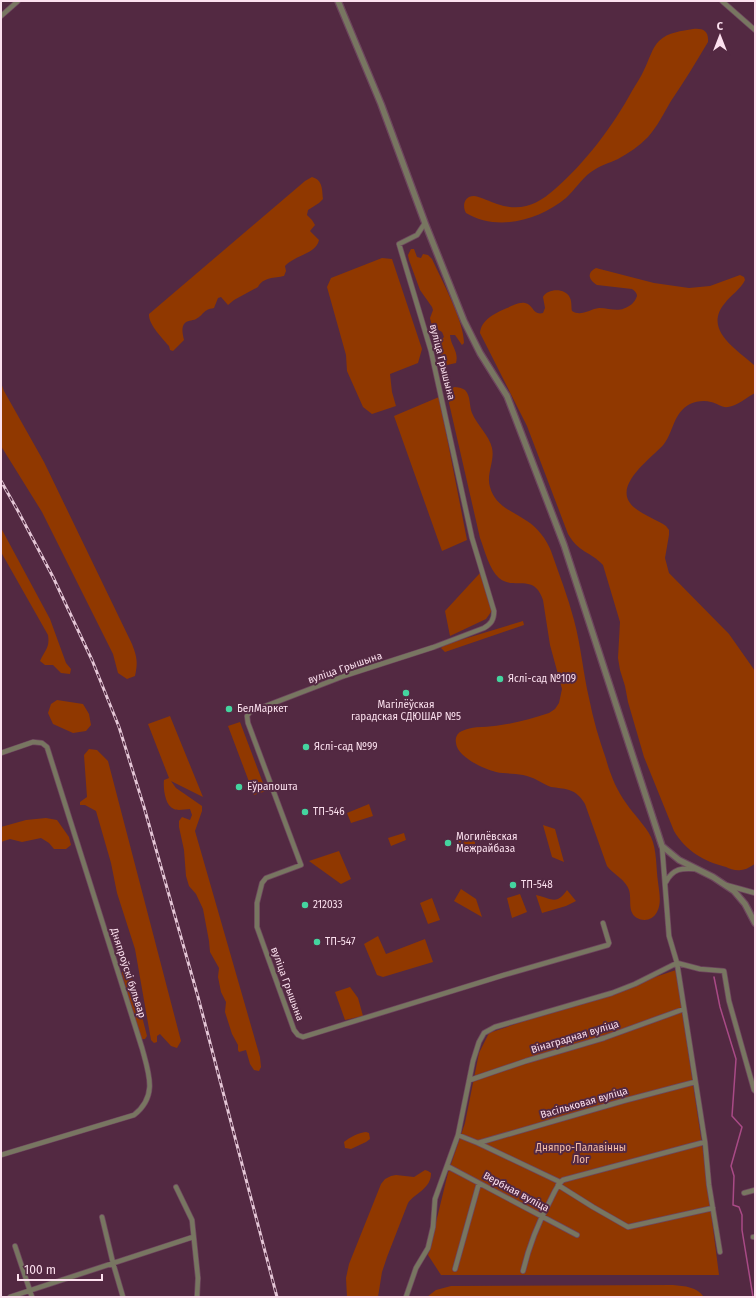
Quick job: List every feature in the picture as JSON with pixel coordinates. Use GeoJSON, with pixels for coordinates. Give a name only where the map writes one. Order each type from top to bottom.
{"type":"FeatureCollection","features":[{"type":"Feature","properties":{"kind":"street"},"geometry":{"type":"LineString","coordinates":[[1,16],[18,1]]}},
{"type":"Feature","properties":{"kind":"street"},"geometry":{"type":"LineString","coordinates":[[338,1],[381,104],[425,223],[464,321],[480,353],[507,396],[564,545],[662,846],[669,936],[677,963],[705,1142],[709,1185],[720,1252]]}},
{"type":"Feature","properties":{"kind":"street"},"geometry":{"type":"LineString","coordinates":[[722,1],[755,30]]}},
{"type":"Feature","properties":{"kind":"street","name":"вуліца Грышына"},"geometry":{"type":"LineString","coordinates":[[425,223],[417,235],[398,244],[431,351],[472,538],[494,611],[494,616],[489,625],[484,628],[434,647],[344,676],[250,712],[248,716],[248,723],[301,865],[266,878],[262,883],[257,903],[256,928],[294,1030],[303,1038],[504,975],[608,945],[609,942],[603,923]]}},
{"type":"Feature","properties":{"kind":"street","name":"Дняпроўскі бульвар"},"geometry":{"type":"LineString","coordinates":[[1,753],[33,742],[42,743],[47,747],[142,1048],[150,1075],[151,1088],[146,1102],[134,1115],[1,1156]]}},
{"type":"Feature","properties":{"kind":"street"},"geometry":{"type":"LineString","coordinates":[[662,846],[680,860],[725,884],[755,893]]}},
{"type":"Feature","properties":{"kind":"street"},"geometry":{"type":"LineString","coordinates":[[666,882],[669,875],[674,871],[684,868],[696,869]]}},
{"type":"Feature","properties":{"kind":"street"},"geometry":{"type":"LineString","coordinates":[[725,884],[740,896],[755,923]]}},
{"type":"Feature","properties":{"kind":"street"},"geometry":{"type":"LineString","coordinates":[[406,1297],[416,1268],[428,1248],[433,1227],[435,1199],[458,1135],[473,1062],[480,1039],[484,1033],[490,1029],[612,993],[677,963],[700,969],[724,972],[729,1001],[754,1090]]}},
{"type":"Feature","properties":{"kind":"street","name":"Вінаградная вуліца"},"geometry":{"type":"LineString","coordinates":[[470,1080],[526,1061],[604,1038],[684,1009]]}},
{"type":"Feature","properties":{"kind":"street","name":"Васільковая вуліца"},"geometry":{"type":"LineString","coordinates":[[478,1143],[623,1101],[696,1082]]}},
{"type":"Feature","properties":{"kind":"street"},"geometry":{"type":"LineString","coordinates":[[458,1135],[478,1143],[559,1183],[624,1226],[630,1228],[663,1218],[713,1208]]}},
{"type":"Feature","properties":{"kind":"street"},"geometry":{"type":"LineString","coordinates":[[523,1271],[532,1238],[559,1183],[569,1177],[636,1161],[705,1142]]}},
{"type":"Feature","properties":{"kind":"street","name":"Вербная вуліца"},"geometry":{"type":"LineString","coordinates":[[447,1166],[577,1235]]}},
{"type":"Feature","properties":{"kind":"street"},"geometry":{"type":"LineString","coordinates":[[456,1269],[479,1183]]}},
{"type":"Feature","properties":{"kind":"street"},"geometry":{"type":"LineString","coordinates":[[176,1187],[192,1220],[198,1278],[197,1297]]}},
{"type":"Feature","properties":{"kind":"street"},"geometry":{"type":"LineString","coordinates":[[744,1193],[755,1190]]}},
{"type":"Feature","properties":{"kind":"street"},"geometry":{"type":"LineString","coordinates":[[102,1217],[123,1297]]}},
{"type":"Feature","properties":{"kind":"street"},"geometry":{"type":"LineString","coordinates":[[10,1297],[193,1237]]}},
{"type":"Feature","properties":{"kind":"street"},"geometry":{"type":"LineString","coordinates":[[15,1246],[32,1297]]}},
{"type":"Feature","properties":{"kind":"green space"},"geometry":{"type":"Polygon","coordinates":[[[693,29],[705,31],[708,42],[654,129],[648,137],[630,152],[594,170],[584,178],[566,198],[555,206],[531,217],[518,221],[491,222],[478,219],[466,213],[464,205],[466,200],[471,196],[483,198],[506,206],[521,207],[535,203],[548,195],[577,168],[607,131],[640,78],[652,51],[659,41],[671,34],[693,29]]]}},
{"type":"Feature","properties":{"kind":"green space"},"geometry":{"type":"Polygon","coordinates":[[[312,177],[316,178],[320,183],[323,199],[308,210],[307,215],[315,225],[310,231],[319,240],[317,245],[310,251],[289,262],[285,266],[286,271],[284,276],[263,281],[258,287],[234,300],[228,305],[221,297],[218,298],[214,308],[205,311],[196,319],[188,321],[184,324],[182,330],[184,340],[173,351],[170,350],[169,346],[153,327],[149,314],[305,181],[312,177]]]}},
{"type":"Feature","properties":{"kind":"green space"},"geometry":{"type":"Polygon","coordinates":[[[411,249],[414,249],[417,257],[421,258],[423,254],[428,255],[432,259],[457,313],[463,334],[464,343],[462,345],[455,335],[450,335],[457,359],[456,363],[447,365],[447,377],[444,379],[442,379],[440,374],[441,359],[439,342],[444,337],[442,332],[432,326],[430,318],[433,310],[420,290],[409,260],[408,255],[411,249]]]}},
{"type":"Feature","properties":{"kind":"green space"},"geometry":{"type":"Polygon","coordinates":[[[382,258],[392,259],[422,349],[418,363],[390,374],[392,392],[396,406],[372,414],[363,407],[347,371],[346,355],[327,287],[331,278],[382,258]]]}},
{"type":"Feature","properties":{"kind":"green space"},"geometry":{"type":"Polygon","coordinates":[[[596,268],[654,283],[689,288],[710,286],[740,275],[744,277],[745,280],[725,303],[719,313],[718,322],[720,331],[725,339],[755,366],[755,393],[728,407],[724,407],[709,401],[703,401],[692,403],[684,408],[677,417],[664,444],[637,471],[627,487],[627,495],[633,507],[666,526],[669,530],[665,558],[669,573],[729,634],[755,671],[755,864],[743,870],[731,869],[710,862],[690,850],[674,831],[644,757],[628,702],[618,658],[620,622],[603,565],[576,545],[568,534],[527,426],[480,333],[483,324],[489,318],[498,312],[518,304],[528,304],[537,313],[543,313],[545,308],[543,297],[549,292],[557,290],[565,292],[568,295],[571,300],[572,311],[575,313],[586,312],[599,308],[619,310],[632,304],[637,294],[632,289],[597,285],[592,281],[590,274],[596,268]]]}},
{"type":"Feature","properties":{"kind":"green space"},"geometry":{"type":"Polygon","coordinates":[[[1,383],[44,462],[132,644],[136,660],[135,676],[127,679],[118,673],[113,654],[42,512],[1,446],[1,383]]]}},
{"type":"Feature","properties":{"kind":"green space"},"geometry":{"type":"Polygon","coordinates":[[[454,387],[458,387],[467,392],[472,413],[486,434],[492,448],[493,453],[489,482],[492,494],[505,507],[535,527],[547,542],[551,551],[574,620],[592,714],[610,771],[623,798],[646,828],[653,842],[660,901],[657,912],[648,920],[637,918],[632,912],[629,890],[622,880],[607,866],[585,804],[578,795],[569,790],[551,787],[527,776],[496,772],[485,768],[466,758],[458,748],[456,741],[457,736],[460,732],[467,729],[513,723],[549,713],[555,709],[559,703],[562,689],[550,645],[543,600],[539,592],[535,587],[529,584],[505,582],[499,578],[490,565],[480,538],[449,403],[449,392],[454,387]]]}},
{"type":"Feature","properties":{"kind":"green space"},"geometry":{"type":"Polygon","coordinates":[[[439,397],[467,540],[442,551],[394,416],[439,397]]]}},
{"type":"Feature","properties":{"kind":"green space"},"geometry":{"type":"Polygon","coordinates":[[[1,528],[50,619],[66,663],[71,669],[70,674],[61,673],[53,665],[45,665],[40,661],[48,646],[48,635],[1,552],[1,528]]]}},
{"type":"Feature","properties":{"kind":"green space"},"geometry":{"type":"Polygon","coordinates":[[[480,573],[492,605],[491,612],[486,619],[450,636],[445,611],[480,573]]]}},
{"type":"Feature","properties":{"kind":"green space"},"geometry":{"type":"Polygon","coordinates":[[[523,621],[524,625],[445,652],[441,648],[444,645],[523,621]]]}},
{"type":"Feature","properties":{"kind":"green space"},"geometry":{"type":"Polygon","coordinates":[[[57,700],[83,704],[89,714],[91,725],[86,731],[73,733],[53,724],[48,713],[51,704],[57,700]]]}},
{"type":"Feature","properties":{"kind":"green space"},"geometry":{"type":"Polygon","coordinates":[[[170,716],[203,797],[171,781],[176,788],[202,806],[202,811],[195,831],[260,1057],[261,1067],[259,1071],[254,1070],[250,1064],[246,1050],[239,1052],[238,1045],[232,1034],[225,1012],[226,1002],[221,992],[218,977],[219,968],[210,952],[203,909],[196,894],[189,886],[186,876],[184,850],[179,821],[182,817],[190,820],[192,815],[190,809],[174,809],[168,804],[165,796],[164,780],[169,778],[148,724],[170,716]]]}},
{"type":"Feature","properties":{"kind":"green space"},"geometry":{"type":"Polygon","coordinates":[[[240,722],[266,791],[254,795],[228,726],[240,722]]]}},
{"type":"Feature","properties":{"kind":"green space"},"geometry":{"type":"Polygon","coordinates":[[[89,749],[97,750],[108,761],[181,1041],[177,1048],[171,1046],[160,1034],[157,1036],[157,1042],[154,1043],[151,1040],[135,949],[117,893],[111,863],[96,811],[85,805],[80,805],[80,802],[87,797],[84,755],[89,749]]]}},
{"type":"Feature","properties":{"kind":"green space"},"geometry":{"type":"Polygon","coordinates":[[[369,804],[373,816],[351,823],[347,813],[369,804]]]}},
{"type":"Feature","properties":{"kind":"green space"},"geometry":{"type":"Polygon","coordinates":[[[46,818],[57,820],[69,837],[71,845],[66,849],[54,849],[49,843],[41,838],[22,842],[10,839],[1,842],[1,827],[26,820],[46,818]]]}},
{"type":"Feature","properties":{"kind":"green space"},"geometry":{"type":"Polygon","coordinates":[[[543,825],[555,829],[564,862],[552,857],[543,825]]]}},
{"type":"Feature","properties":{"kind":"green space"},"geometry":{"type":"Polygon","coordinates":[[[404,833],[406,840],[391,846],[388,838],[404,833]]]}},
{"type":"Feature","properties":{"kind":"green space"},"geometry":{"type":"Polygon","coordinates":[[[475,836],[475,852],[459,846],[455,837],[475,836]]]}},
{"type":"Feature","properties":{"kind":"green space"},"geometry":{"type":"Polygon","coordinates":[[[339,851],[351,879],[341,884],[309,861],[339,851]]]}},
{"type":"Feature","properties":{"kind":"green space"},"geometry":{"type":"Polygon","coordinates":[[[461,889],[476,899],[482,917],[454,901],[461,889]]]}},
{"type":"Feature","properties":{"kind":"green space"},"geometry":{"type":"Polygon","coordinates":[[[567,890],[576,901],[566,906],[542,913],[536,895],[554,900],[560,898],[567,890]]]}},
{"type":"Feature","properties":{"kind":"green space"},"geometry":{"type":"Polygon","coordinates":[[[520,894],[527,912],[512,918],[507,898],[520,894]]]}},
{"type":"Feature","properties":{"kind":"green space"},"geometry":{"type":"Polygon","coordinates":[[[432,898],[440,920],[428,924],[420,903],[432,898]]]}},
{"type":"Feature","properties":{"kind":"green space"},"geometry":{"type":"Polygon","coordinates":[[[378,936],[386,954],[425,939],[433,962],[383,977],[377,975],[364,944],[378,936]]]}},
{"type":"Feature","properties":{"kind":"green space"},"geometry":{"type":"Polygon","coordinates":[[[124,969],[129,970],[131,973],[147,1036],[145,1039],[141,1039],[139,1036],[122,973],[124,969]]]}},
{"type":"Feature","properties":{"kind":"green space","name":"Дняпро-Палавінны Лог"},"geometry":{"type":"Polygon","coordinates":[[[676,970],[704,1158],[719,1275],[441,1275],[428,1255],[448,1173],[465,1123],[479,1053],[489,1033],[676,970]]]}},
{"type":"Feature","properties":{"kind":"green space"},"geometry":{"type":"Polygon","coordinates":[[[350,987],[358,998],[363,1016],[345,1020],[335,992],[350,987]]]}},
{"type":"Feature","properties":{"kind":"green space"},"geometry":{"type":"Polygon","coordinates":[[[366,1132],[369,1133],[370,1139],[351,1149],[345,1148],[344,1142],[346,1140],[357,1134],[366,1132]]]}},
{"type":"Feature","properties":{"kind":"green space"},"geometry":{"type":"Polygon","coordinates":[[[425,1170],[431,1173],[429,1183],[408,1203],[382,1272],[378,1297],[347,1297],[346,1278],[349,1264],[381,1184],[385,1179],[391,1176],[396,1175],[414,1177],[425,1170]]]}},
{"type":"Feature","properties":{"kind":"green space"},"geometry":{"type":"Polygon","coordinates":[[[673,1285],[694,1289],[704,1297],[427,1297],[436,1290],[451,1286],[673,1285]]]}},
{"type":"Feature","properties":{"kind":"waterway"},"geometry":{"type":"LineString","coordinates":[[714,977],[720,1007],[736,1059],[732,1116],[742,1127],[731,1166],[734,1176],[733,1205],[739,1207],[742,1215],[742,1230],[753,1297]]}},
{"type":"Feature","properties":{"kind":"railway"},"geometry":{"type":"LineString","coordinates":[[1,481],[53,577],[92,660],[119,727],[144,807],[198,997],[277,1297]]}},
{"type":"Feature","properties":{"kind":"place","name":"Яслі-сад №109"},"geometry":{"type":"Point","coordinates":[500,679]}},
{"type":"Feature","properties":{"kind":"place","name":"Магілёўская гарадская СДЮШАР №5"},"geometry":{"type":"Point","coordinates":[406,693]}},
{"type":"Feature","properties":{"kind":"place","name":"БелМаркет"},"geometry":{"type":"Point","coordinates":[229,709]}},
{"type":"Feature","properties":{"kind":"place","name":"Яслі-сад №99"},"geometry":{"type":"Point","coordinates":[306,747]}},
{"type":"Feature","properties":{"kind":"place","name":"Еўрапошта"},"geometry":{"type":"Point","coordinates":[239,787]}},
{"type":"Feature","properties":{"kind":"place","name":"ТП-546"},"geometry":{"type":"Point","coordinates":[305,812]}},
{"type":"Feature","properties":{"kind":"place","name":"Могилёвская Межрайбаза"},"geometry":{"type":"Point","coordinates":[448,843]}},
{"type":"Feature","properties":{"kind":"place","name":"ТП-548"},"geometry":{"type":"Point","coordinates":[513,885]}},
{"type":"Feature","properties":{"kind":"place","name":"212033"},"geometry":{"type":"Point","coordinates":[305,905]}},
{"type":"Feature","properties":{"kind":"place","name":"ТП-547"},"geometry":{"type":"Point","coordinates":[317,942]}}]}
